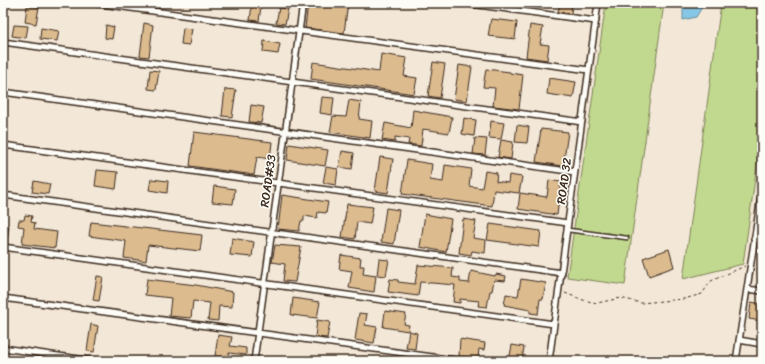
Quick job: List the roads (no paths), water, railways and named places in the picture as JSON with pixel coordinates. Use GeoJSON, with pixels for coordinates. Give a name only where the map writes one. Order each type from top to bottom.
{"type":"FeatureCollection","features":[{"type":"Feature","properties":{"kind":"street"},"geometry":{"type":"LineString","coordinates":[[3,18],[5,3]]}},
{"type":"Feature","properties":{"kind":"street"},"geometry":{"type":"LineString","coordinates":[[94,3],[589,70]]}},
{"type":"Feature","properties":{"kind":"street","name":"ROAD#33"},"geometry":{"type":"LineString","coordinates":[[254,361],[303,3]]}},
{"type":"Feature","properties":{"kind":"street"},"geometry":{"type":"LineString","coordinates":[[463,3],[596,21]]}},
{"type":"Feature","properties":{"kind":"street","name":"ROAD 32"},"geometry":{"type":"LineString","coordinates":[[549,361],[598,3]]}},
{"type":"Feature","properties":{"kind":"street"},"geometry":{"type":"LineString","coordinates":[[3,42],[582,122]]}},
{"type":"Feature","properties":{"kind":"street"},"geometry":{"type":"LineString","coordinates":[[3,92],[575,172]]}},
{"type":"Feature","properties":{"kind":"street"},"geometry":{"type":"LineString","coordinates":[[3,145],[568,223]]}},
{"type":"Feature","properties":{"kind":"street"},"geometry":{"type":"LineString","coordinates":[[736,361],[762,190]]}},
{"type":"Feature","properties":{"kind":"street"},"geometry":{"type":"LineString","coordinates":[[3,195],[562,273]]}},
{"type":"Feature","properties":{"kind":"street"},"geometry":{"type":"LineString","coordinates":[[754,239],[762,240]]}},
{"type":"Feature","properties":{"kind":"street"},"geometry":{"type":"LineString","coordinates":[[3,247],[264,282],[554,324]]}},
{"type":"Feature","properties":{"kind":"street"},"geometry":{"type":"LineString","coordinates":[[747,289],[762,291]]}},
{"type":"Feature","properties":{"kind":"street"},"geometry":{"type":"LineString","coordinates":[[3,298],[462,361]]}},
{"type":"Feature","properties":{"kind":"street"},"geometry":{"type":"LineString","coordinates":[[739,340],[762,344]]}},
{"type":"Feature","properties":{"kind":"street"},"geometry":{"type":"LineString","coordinates":[[3,348],[93,361]]}},
{"type":"Feature","properties":{"kind":"lane"},"geometry":{"type":"LineString","coordinates":[[567,230],[627,238]]}},
{"type":"Feature","properties":{"kind":"water"},"geometry":{"type":"Polygon","coordinates":[[[683,3],[712,3],[704,4],[696,17],[683,20],[683,3]]]}}]}
